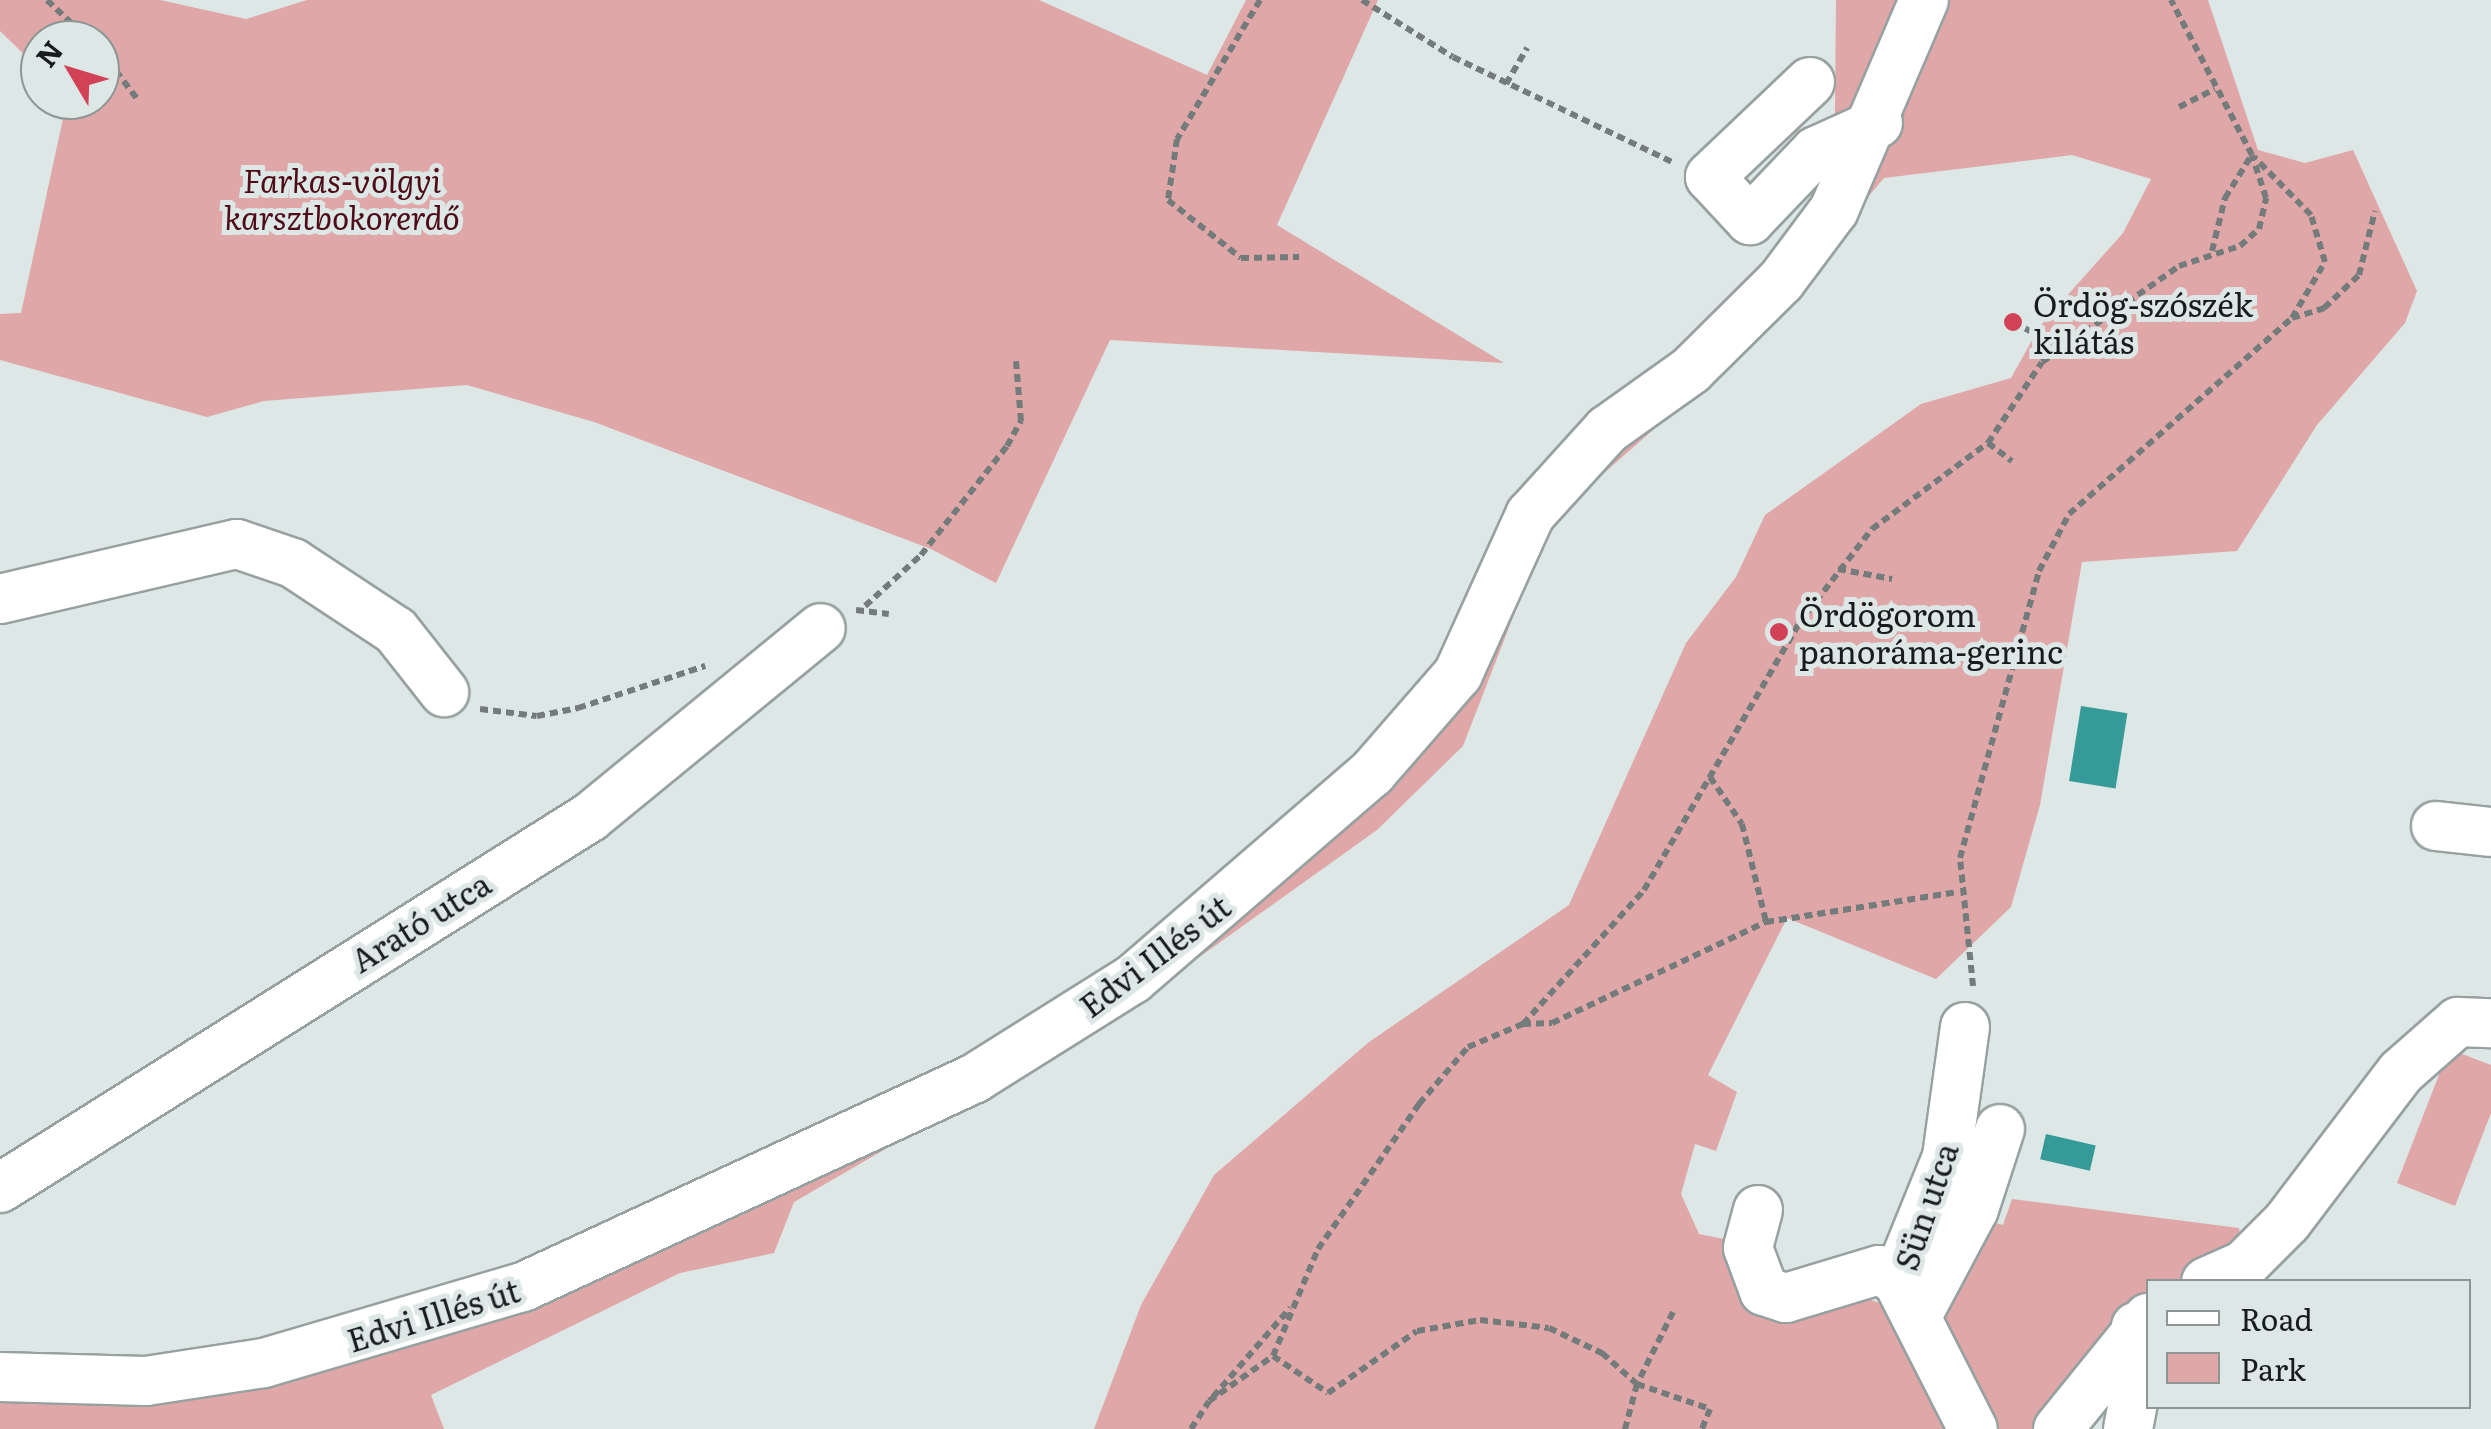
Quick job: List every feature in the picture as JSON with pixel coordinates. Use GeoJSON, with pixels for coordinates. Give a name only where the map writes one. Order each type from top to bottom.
{"type":"FeatureCollection","features":[{"type":"Feature","properties":{"kind":"street","name":"Edvi Illés út"},"geometry":{"type":"LineString","coordinates":[[0,1377],[146,1382],[264,1363],[523,1288],[975,1078],[1133,979],[1372,773],[1458,674],[1530,515],[1607,430],[1690,370],[1769,294],[1834,210],[1878,123],[1924,0]]}},
{"type":"Feature","properties":{"kind":"street"},"geometry":{"type":"LineString","coordinates":[[1810,82],[1710,177],[1750,220],[1816,151],[1878,123]]}},
{"type":"Feature","properties":{"kind":"street"},"geometry":{"type":"LineString","coordinates":[[0,599],[237,544],[293,563],[396,631],[444,692]]}},
{"type":"Feature","properties":{"kind":"street","name":"Arató utca"},"geometry":{"type":"LineString","coordinates":[[0,1188],[590,817],[821,628]]}},
{"type":"Feature","properties":{"kind":"street"},"geometry":{"type":"LineString","coordinates":[[2436,826],[2491,832]]}},
{"type":"Feature","properties":{"kind":"street"},"geometry":{"type":"LineString","coordinates":[[2213,1279],[2244,1265],[2287,1222],[2401,1072],[2458,1022],[2491,1023]]}},
{"type":"Feature","properties":{"kind":"street","name":"Sün utca"},"geometry":{"type":"LineString","coordinates":[[1965,1027],[1946,1157],[1907,1298],[1973,1429]]}},
{"type":"Feature","properties":{"kind":"street"},"geometry":{"type":"LineString","coordinates":[[1758,1210],[1748,1248],[1764,1291],[1786,1298],[1879,1270],[1907,1298],[1974,1209],[2000,1129]]}},
{"type":"Feature","properties":{"kind":"street"},"geometry":{"type":"LineString","coordinates":[[2058,1429],[2142,1322]]}},
{"type":"Feature","properties":{"kind":"street"},"geometry":{"type":"LineString","coordinates":[[2128,1429],[2144,1345],[2142,1322]]}},
{"type":"Feature","properties":{"kind":"path"},"geometry":{"type":"LineString","coordinates":[[47,0],[68,20]]}},
{"type":"Feature","properties":{"kind":"path"},"geometry":{"type":"LineString","coordinates":[[1260,0],[1176,139],[1168,200],[1241,258],[1299,258]]}},
{"type":"Feature","properties":{"kind":"path"},"geometry":{"type":"LineString","coordinates":[[1362,0],[1506,84],[1710,177]]}},
{"type":"Feature","properties":{"kind":"path"},"geometry":{"type":"LineString","coordinates":[[1965,1027],[1973,982],[1958,892],[2039,570],[2069,514],[2292,318],[2326,262],[2323,235],[2252,154],[2215,90],[2173,0]]}},
{"type":"Feature","properties":{"kind":"path"},"geometry":{"type":"LineString","coordinates":[[1506,84],[1527,48]]}},
{"type":"Feature","properties":{"kind":"path"},"geometry":{"type":"LineString","coordinates":[[120,76],[138,100]]}},
{"type":"Feature","properties":{"kind":"path"},"geometry":{"type":"LineString","coordinates":[[2179,107],[2215,90]]}},
{"type":"Feature","properties":{"kind":"path"},"geometry":{"type":"LineString","coordinates":[[2212,251],[2225,198],[2252,154]]}},
{"type":"Feature","properties":{"kind":"path"},"geometry":{"type":"LineString","coordinates":[[1524,1024],[1644,890],[1838,569],[1872,530],[1988,443],[2014,393],[2062,348],[2212,251],[2240,246],[2259,230],[2266,198],[2252,154]]}},
{"type":"Feature","properties":{"kind":"path"},"geometry":{"type":"LineString","coordinates":[[2292,318],[2324,308],[2359,275],[2375,211]]}},
{"type":"Feature","properties":{"kind":"path"},"geometry":{"type":"LineString","coordinates":[[2013,322],[2062,348]]}},
{"type":"Feature","properties":{"kind":"path"},"geometry":{"type":"LineString","coordinates":[[864,606],[921,555],[1007,446],[1021,421],[1016,362]]}},
{"type":"Feature","properties":{"kind":"path"},"geometry":{"type":"LineString","coordinates":[[1988,443],[2012,461]]}},
{"type":"Feature","properties":{"kind":"path"},"geometry":{"type":"LineString","coordinates":[[1838,569],[1892,580]]}},
{"type":"Feature","properties":{"kind":"path"},"geometry":{"type":"LineString","coordinates":[[444,692],[471,707],[537,716],[722,662]]}},
{"type":"Feature","properties":{"kind":"path"},"geometry":{"type":"LineString","coordinates":[[1710,777],[1742,824],[1766,922]]}},
{"type":"Feature","properties":{"kind":"path"},"geometry":{"type":"LineString","coordinates":[[1209,1401],[1273,1356],[1318,1250],[1418,1104],[1468,1047],[1524,1024],[1552,1023],[1766,922],[1958,892]]}},
{"type":"Feature","properties":{"kind":"path"},"geometry":{"type":"LineString","coordinates":[[1191,1429],[1209,1401],[1296,1302]]}},
{"type":"Feature","properties":{"kind":"path"},"geometry":{"type":"LineString","coordinates":[[1625,1429],[1637,1384],[1673,1312]]}},
{"type":"Feature","properties":{"kind":"path"},"geometry":{"type":"LineString","coordinates":[[1273,1356],[1328,1393],[1416,1331],[1508,1322],[1602,1353],[1637,1384],[1710,1409],[1702,1429]]}},
{"type":"Feature","properties":{"kind":"green space","name":"Farkas-völgyi karsztbokorerdő"},"geometry":{"type":"Polygon","coordinates":[[[0,0],[160,0],[246,19],[307,0],[1039,0],[1207,75],[1246,0],[1378,0],[1277,225],[1504,363],[1110,340],[996,583],[931,549],[594,422],[467,385],[264,401],[207,417],[0,360],[0,314],[21,313],[63,120],[120,120],[120,20],[20,20],[20,50],[0,31],[0,0]]]}},
{"type":"Feature","properties":{"kind":"green space"},"geometry":{"type":"Polygon","coordinates":[[[1836,0],[2208,0],[2258,150],[2305,163],[2353,150],[2417,291],[2405,323],[2317,425],[2237,551],[2082,562],[2040,805],[2011,907],[1936,979],[1787,918],[1708,1075],[1737,1092],[1716,1151],[1695,1144],[1681,1194],[1699,1234],[1734,1241],[1742,1304],[1796,1321],[1848,1292],[1917,1316],[1981,1219],[2003,1225],[2012,1199],[2239,1228],[2244,1265],[2211,1279],[2146,1279],[2146,1320],[2058,1429],[1094,1429],[1141,1305],[1214,1175],[1369,1042],[1569,905],[1686,643],[1736,577],[1765,515],[1921,404],[2011,378],[2040,326],[2123,233],[2151,179],[2072,155],[1884,178],[1719,372],[1571,502],[1544,537],[1463,746],[1377,830],[1124,1011],[794,1202],[774,1253],[680,1273],[431,1395],[444,1429],[0,1429],[0,1377],[416,1323],[1133,979],[1458,674],[1530,515],[1834,210],[1836,0]]]}},
{"type":"Feature","properties":{"kind":"green space"},"geometry":{"type":"Polygon","coordinates":[[[2449,1049],[2491,1065],[2491,1113],[2455,1206],[2397,1183],[2449,1049]]]}},
{"type":"Feature","properties":{"kind":"water"},"geometry":{"type":"Polygon","coordinates":[[[2081,706],[2127,713],[2116,788],[2069,781],[2081,706]]]}},
{"type":"Feature","properties":{"kind":"water"},"geometry":{"type":"Polygon","coordinates":[[[2046,1134],[2096,1145],[2090,1171],[2040,1159],[2046,1134]]]}},
{"type":"Feature","properties":{"kind":"place","name":"Ördög-szószék kilátás"},"geometry":{"type":"Point","coordinates":[2013,322]}},
{"type":"Feature","properties":{"kind":"place","name":"Ördögorom panoráma-gerinc"},"geometry":{"type":"Point","coordinates":[1779,632]}}]}
